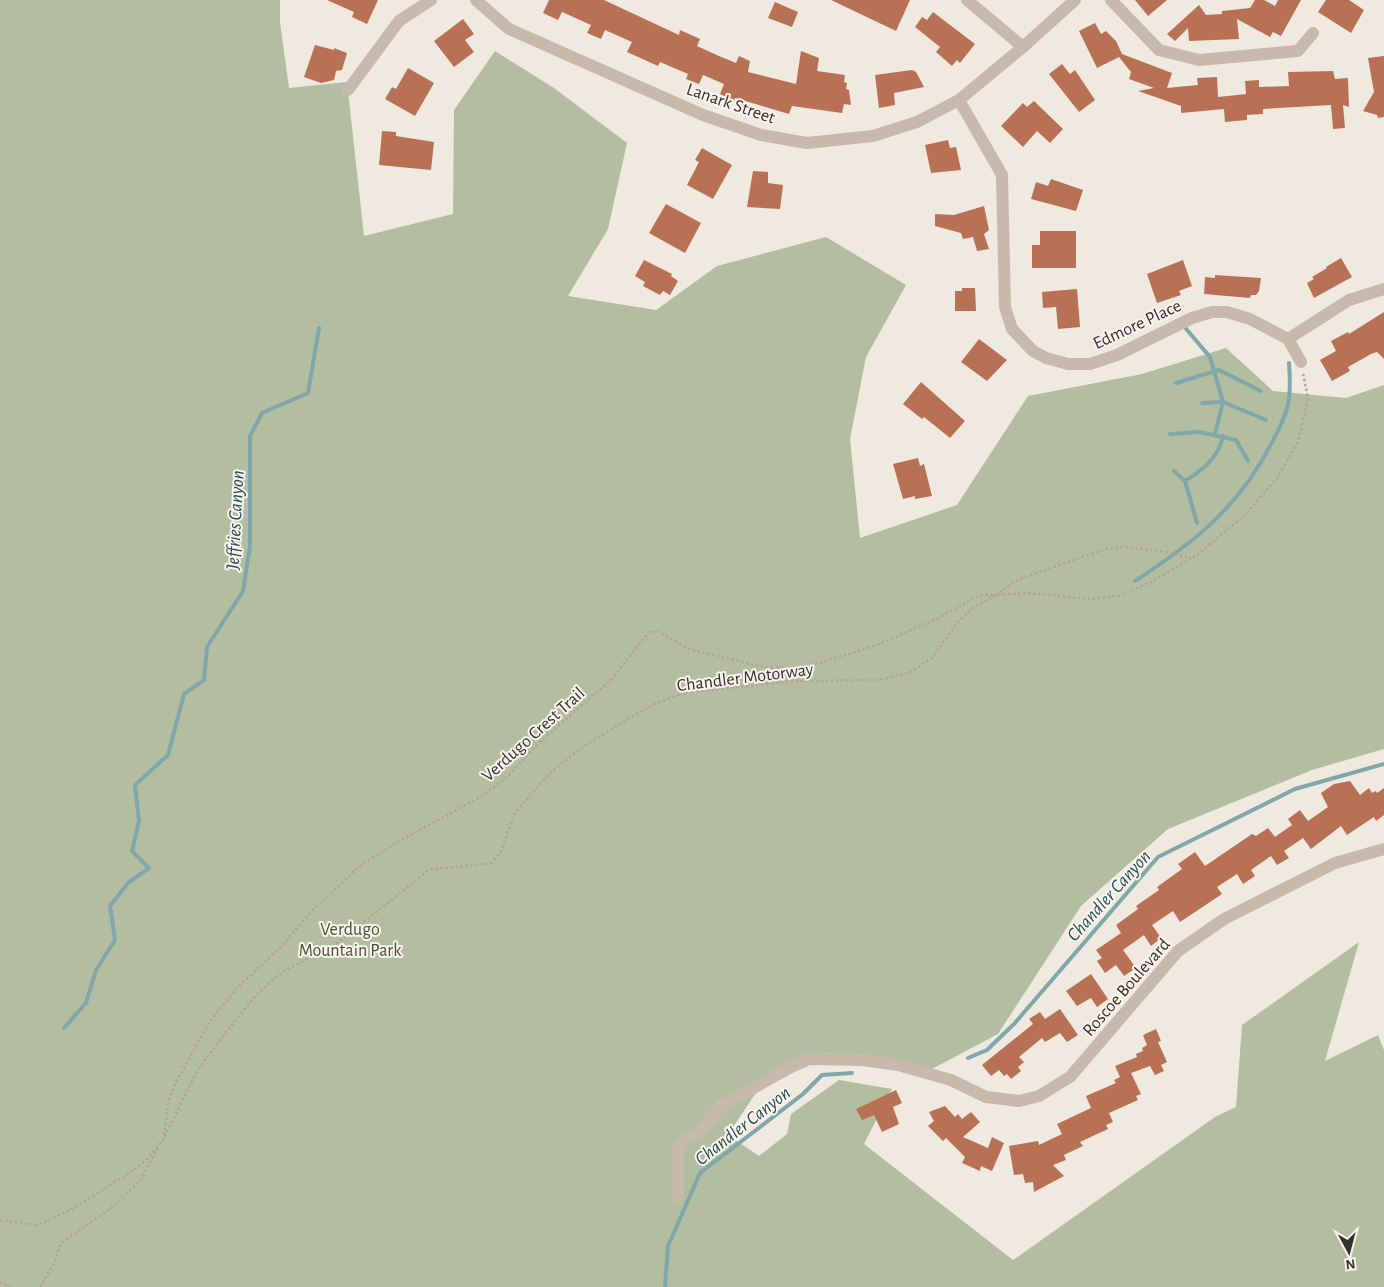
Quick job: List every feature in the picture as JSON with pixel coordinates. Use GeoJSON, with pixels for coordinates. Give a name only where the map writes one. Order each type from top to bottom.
{"type":"FeatureCollection","features":[{"type":"Feature","properties":{"kind":"street"},"geometry":{"type":"LineString","coordinates":[[348,90],[399,21],[431,0]]}},
{"type":"Feature","properties":{"kind":"street","name":"Lanark Street"},"geometry":{"type":"LineString","coordinates":[[476,0],[509,29],[703,115],[761,135],[807,143],[873,136],[918,122],[959,100],[1023,47],[1075,0]]}},
{"type":"Feature","properties":{"kind":"street"},"geometry":{"type":"LineString","coordinates":[[967,0],[1023,47]]}},
{"type":"Feature","properties":{"kind":"street"},"geometry":{"type":"LineString","coordinates":[[1111,0],[1159,50],[1199,60],[1298,51],[1313,33]]}},
{"type":"Feature","properties":{"kind":"street","name":"Edmore Place"},"geometry":{"type":"LineString","coordinates":[[959,100],[1002,175],[1005,307],[1012,329],[1033,351],[1046,358],[1068,364],[1090,364],[1117,355],[1192,318],[1212,312],[1227,312],[1250,319],[1288,339]]}},
{"type":"Feature","properties":{"kind":"street"},"geometry":{"type":"LineString","coordinates":[[1301,362],[1288,339],[1349,300],[1384,289]]}},
{"type":"Feature","properties":{"kind":"street","name":"Roscoe Boulevard"},"geometry":{"type":"LineString","coordinates":[[678,1196],[678,1148],[684,1140],[698,1133],[721,1106],[790,1067],[808,1059],[862,1060],[898,1065],[952,1080],[986,1097],[1019,1101],[1039,1096],[1070,1077],[1178,951],[1224,919],[1335,863],[1384,849]]}},
{"type":"Feature","properties":{"kind":"path","name":"Chandler Motorway"},"geometry":{"type":"LineString","coordinates":[[0,1220],[38,1225],[74,1208],[132,1171],[147,1159],[163,1140],[196,1073],[257,994],[282,972],[335,945],[429,870],[491,863],[501,852],[514,814],[550,772],[582,747],[652,705],[683,693],[795,681],[879,680],[909,673],[932,658],[957,623],[973,608],[996,595],[1028,593],[1088,598],[1119,596],[1151,582],[1193,558],[1247,513],[1277,478],[1298,442],[1308,399],[1301,362]]}},
{"type":"Feature","properties":{"kind":"path","name":"Verdugo Crest Trail"},"geometry":{"type":"LineString","coordinates":[[40,1287],[62,1243],[110,1209],[140,1181],[163,1140],[168,1104],[175,1084],[210,1021],[237,988],[282,946],[308,915],[360,866],[396,843],[482,796],[506,778],[542,740],[611,680],[649,632],[658,630],[689,649],[759,666],[790,669],[820,663],[877,645],[938,618],[979,594],[996,595],[1019,578],[1106,549],[1125,547],[1161,551],[1193,558]]}},
{"type":"Feature","properties":{"kind":"path"},"geometry":{"type":"LineString","coordinates":[[0,1282],[11,1287]]}},
{"type":"Feature","properties":{"kind":"green space","name":"Verdugo Mountain Park"},"geometry":{"type":"Polygon","coordinates":[[[0,0],[280,0],[280,22],[289,88],[347,82],[364,236],[453,214],[454,110],[495,51],[554,88],[627,143],[608,229],[568,296],[656,310],[717,266],[826,237],[906,285],[866,357],[850,439],[860,538],[957,505],[1028,396],[1142,374],[1226,348],[1273,391],[1346,398],[1384,385],[1384,749],[1312,770],[1168,829],[1081,906],[998,1034],[932,1069],[830,1053],[765,1079],[728,1135],[759,1156],[787,1134],[791,1114],[839,1080],[892,1089],[864,1144],[1013,1260],[1215,1117],[1236,1107],[1242,1025],[1359,942],[1325,1061],[1378,1035],[1384,1050],[1384,1287],[0,1287],[0,0]]]}},
{"type":"Feature","properties":{"kind":"building"},"geometry":{"type":"Polygon","coordinates":[[[327,0],[378,0],[367,24],[352,17],[354,12],[327,0]]]}},
{"type":"Feature","properties":{"kind":"building"},"geometry":{"type":"Polygon","coordinates":[[[549,0],[604,0],[679,35],[680,30],[700,39],[697,46],[719,56],[736,63],[739,56],[750,61],[748,72],[796,84],[801,51],[819,58],[817,71],[845,75],[844,82],[847,83],[846,89],[849,90],[851,105],[844,104],[842,113],[792,106],[789,114],[735,98],[734,101],[720,94],[724,84],[703,75],[699,84],[686,79],[688,74],[660,62],[658,66],[627,52],[632,42],[605,30],[601,39],[587,33],[591,25],[562,12],[558,20],[543,13],[549,0]]]}},
{"type":"Feature","properties":{"kind":"building"},"geometry":{"type":"Polygon","coordinates":[[[831,0],[910,0],[896,31],[831,0]]]}},
{"type":"Feature","properties":{"kind":"building"},"geometry":{"type":"Polygon","coordinates":[[[1135,0],[1167,0],[1148,16],[1135,0]]]}},
{"type":"Feature","properties":{"kind":"building"},"geometry":{"type":"Polygon","coordinates":[[[1255,0],[1264,0],[1275,6],[1278,0],[1301,0],[1281,36],[1273,32],[1270,37],[1237,19],[1239,39],[1189,41],[1188,28],[1175,41],[1167,34],[1199,5],[1206,15],[1222,14],[1222,11],[1250,8],[1255,0]]]}},
{"type":"Feature","properties":{"kind":"building"},"geometry":{"type":"Polygon","coordinates":[[[1326,0],[1349,0],[1364,10],[1351,33],[1318,12],[1326,0]]]}},
{"type":"Feature","properties":{"kind":"building"},"geometry":{"type":"Polygon","coordinates":[[[775,2],[798,12],[792,27],[768,18],[775,2]]]}},
{"type":"Feature","properties":{"kind":"building"},"geometry":{"type":"Polygon","coordinates":[[[933,12],[975,44],[960,63],[957,60],[952,66],[936,52],[940,47],[915,27],[922,17],[927,20],[933,12]]]}},
{"type":"Feature","properties":{"kind":"building"},"geometry":{"type":"Polygon","coordinates":[[[463,19],[474,34],[465,40],[474,52],[454,67],[434,41],[463,19]]]}},
{"type":"Feature","properties":{"kind":"building"},"geometry":{"type":"Polygon","coordinates":[[[1095,23],[1101,34],[1106,31],[1116,41],[1122,54],[1172,73],[1167,88],[1198,85],[1197,78],[1217,77],[1218,97],[1246,94],[1245,81],[1259,80],[1259,87],[1289,86],[1288,72],[1333,71],[1335,79],[1348,78],[1349,107],[1343,105],[1345,128],[1333,129],[1331,105],[1263,109],[1263,114],[1247,115],[1247,120],[1225,122],[1224,109],[1181,113],[1181,106],[1138,91],[1154,88],[1129,79],[1131,72],[1119,57],[1097,68],[1079,31],[1095,23]]]}},
{"type":"Feature","properties":{"kind":"building"},"geometry":{"type":"Polygon","coordinates":[[[315,45],[334,50],[334,48],[347,53],[342,70],[336,71],[334,80],[321,83],[304,77],[315,45]]]}},
{"type":"Feature","properties":{"kind":"building"},"geometry":{"type":"Polygon","coordinates":[[[1384,56],[1384,117],[1378,118],[1377,115],[1363,111],[1374,92],[1368,58],[1384,56]]]}},
{"type":"Feature","properties":{"kind":"building"},"geometry":{"type":"Polygon","coordinates":[[[1062,64],[1070,74],[1075,70],[1095,100],[1079,112],[1049,74],[1062,64]]]}},
{"type":"Feature","properties":{"kind":"building"},"geometry":{"type":"Polygon","coordinates":[[[408,68],[434,83],[415,116],[385,99],[392,87],[396,89],[408,68]]]}},
{"type":"Feature","properties":{"kind":"building"},"geometry":{"type":"Polygon","coordinates":[[[912,70],[916,72],[924,87],[894,93],[895,105],[879,108],[875,75],[912,70]]]}},
{"type":"Feature","properties":{"kind":"building"},"geometry":{"type":"Polygon","coordinates":[[[1034,101],[1063,129],[1050,143],[1037,131],[1023,147],[1001,126],[1023,103],[1027,107],[1034,101]]]}},
{"type":"Feature","properties":{"kind":"building"},"geometry":{"type":"Polygon","coordinates":[[[382,131],[396,132],[396,136],[434,142],[431,170],[379,165],[382,131]]]}},
{"type":"Feature","properties":{"kind":"building"},"geometry":{"type":"Polygon","coordinates":[[[948,140],[950,148],[956,147],[961,170],[931,173],[925,145],[948,140]]]}},
{"type":"Feature","properties":{"kind":"building"},"geometry":{"type":"Polygon","coordinates":[[[702,148],[732,165],[713,199],[687,185],[699,162],[695,160],[702,148]]]}},
{"type":"Feature","properties":{"kind":"building"},"geometry":{"type":"Polygon","coordinates":[[[753,171],[768,172],[768,183],[783,185],[780,209],[747,207],[753,171]]]}},
{"type":"Feature","properties":{"kind":"building"},"geometry":{"type":"Polygon","coordinates":[[[1051,179],[1083,190],[1076,211],[1031,199],[1036,182],[1048,186],[1051,179]]]}},
{"type":"Feature","properties":{"kind":"building"},"geometry":{"type":"Polygon","coordinates":[[[666,204],[701,223],[685,253],[649,233],[666,204]]]}},
{"type":"Feature","properties":{"kind":"building"},"geometry":{"type":"Polygon","coordinates":[[[984,206],[989,230],[984,234],[989,249],[977,251],[973,237],[963,239],[961,233],[935,226],[935,214],[954,215],[984,206]]]}},
{"type":"Feature","properties":{"kind":"building"},"geometry":{"type":"Polygon","coordinates":[[[1040,231],[1076,231],[1076,268],[1032,268],[1032,245],[1040,245],[1040,231]]]}},
{"type":"Feature","properties":{"kind":"building"},"geometry":{"type":"Polygon","coordinates":[[[1341,258],[1352,277],[1314,298],[1307,283],[1314,279],[1312,277],[1341,258]]]}},
{"type":"Feature","properties":{"kind":"building"},"geometry":{"type":"Polygon","coordinates":[[[644,260],[672,274],[671,276],[678,281],[670,295],[663,291],[660,295],[643,286],[645,282],[635,276],[644,260]]]}},
{"type":"Feature","properties":{"kind":"building"},"geometry":{"type":"Polygon","coordinates":[[[1183,260],[1192,286],[1179,291],[1181,295],[1157,303],[1147,274],[1183,260]]]}},
{"type":"Feature","properties":{"kind":"building"},"geometry":{"type":"Polygon","coordinates":[[[1215,275],[1261,278],[1259,291],[1256,295],[1251,295],[1250,298],[1204,294],[1205,277],[1215,278],[1215,275]]]}},
{"type":"Feature","properties":{"kind":"building"},"geometry":{"type":"Polygon","coordinates":[[[962,288],[975,288],[976,311],[955,311],[955,291],[962,291],[962,288]]]}},
{"type":"Feature","properties":{"kind":"building"},"geometry":{"type":"Polygon","coordinates":[[[1077,289],[1080,327],[1058,329],[1056,307],[1043,308],[1042,292],[1077,289]]]}},
{"type":"Feature","properties":{"kind":"building"},"geometry":{"type":"Polygon","coordinates":[[[1384,312],[1384,359],[1377,352],[1371,354],[1348,367],[1350,371],[1332,381],[1320,360],[1336,351],[1331,341],[1348,332],[1349,334],[1384,312]]]}},
{"type":"Feature","properties":{"kind":"building"},"geometry":{"type":"Polygon","coordinates":[[[979,339],[1007,360],[987,381],[961,362],[979,339]]]}},
{"type":"Feature","properties":{"kind":"building"},"geometry":{"type":"Polygon","coordinates":[[[921,382],[965,421],[950,438],[924,417],[922,419],[903,404],[921,382]]]}},
{"type":"Feature","properties":{"kind":"building"},"geometry":{"type":"Polygon","coordinates":[[[918,458],[920,466],[924,464],[932,496],[915,499],[915,496],[903,499],[893,464],[918,458]]]}},
{"type":"Feature","properties":{"kind":"building"},"geometry":{"type":"Polygon","coordinates":[[[1350,781],[1360,795],[1369,788],[1372,793],[1376,791],[1377,793],[1384,788],[1384,815],[1376,821],[1374,817],[1347,835],[1341,826],[1311,849],[1303,838],[1284,851],[1289,858],[1277,865],[1271,856],[1251,870],[1255,876],[1243,884],[1237,874],[1217,887],[1222,894],[1180,922],[1173,911],[1152,925],[1161,938],[1151,946],[1144,935],[1123,950],[1136,968],[1124,976],[1116,965],[1105,973],[1097,961],[1102,958],[1096,950],[1121,933],[1116,925],[1138,909],[1136,906],[1159,890],[1157,887],[1182,869],[1178,864],[1195,852],[1205,866],[1252,834],[1256,836],[1268,828],[1275,837],[1292,825],[1288,819],[1300,810],[1308,821],[1328,807],[1321,793],[1334,784],[1350,781]]]}},
{"type":"Feature","properties":{"kind":"building"},"geometry":{"type":"Polygon","coordinates":[[[1091,974],[1108,999],[1097,1007],[1091,998],[1077,1006],[1066,991],[1091,974]]]}},
{"type":"Feature","properties":{"kind":"building"},"geometry":{"type":"Polygon","coordinates":[[[1060,1009],[1078,1035],[1067,1042],[1060,1033],[1045,1042],[1042,1038],[1019,1057],[1024,1062],[1018,1067],[1021,1071],[1011,1079],[1007,1074],[1004,1076],[999,1070],[991,1076],[982,1065],[1033,1024],[1029,1019],[1040,1012],[1045,1019],[1060,1009]]]}},
{"type":"Feature","properties":{"kind":"building"},"geometry":{"type":"Polygon","coordinates":[[[1156,1029],[1161,1041],[1158,1042],[1167,1062],[1161,1065],[1164,1071],[1155,1075],[1150,1066],[1131,1073],[1141,1094],[1136,1096],[1138,1100],[1109,1113],[1113,1122],[1106,1125],[1108,1129],[1080,1142],[1083,1146],[1064,1155],[1066,1160],[1053,1165],[1064,1176],[1034,1192],[1033,1182],[1025,1183],[1023,1174],[1014,1175],[1009,1146],[1038,1141],[1039,1145],[1062,1134],[1057,1124],[1091,1108],[1086,1096],[1116,1083],[1114,1080],[1120,1077],[1115,1066],[1137,1057],[1136,1054],[1143,1051],[1142,1048],[1147,1045],[1143,1035],[1156,1029]]]}},
{"type":"Feature","properties":{"kind":"building"},"geometry":{"type":"Polygon","coordinates":[[[896,1090],[902,1103],[893,1107],[899,1124],[882,1132],[874,1115],[862,1120],[856,1109],[896,1090]]]}},
{"type":"Feature","properties":{"kind":"building"},"geometry":{"type":"Polygon","coordinates":[[[945,1106],[955,1117],[958,1114],[962,1119],[971,1112],[980,1122],[963,1137],[988,1148],[992,1137],[1004,1143],[992,1171],[981,1166],[980,1171],[962,1163],[965,1157],[946,1138],[943,1141],[928,1126],[934,1121],[929,1112],[945,1106]]]}},
{"type":"Feature","properties":{"kind":"waterway"},"geometry":{"type":"LineString","coordinates":[[1182,324],[1210,357],[1223,402],[1215,434]]}},
{"type":"Feature","properties":{"kind":"waterway","name":"Jeffries Canyon"},"geometry":{"type":"LineString","coordinates":[[64,1028],[86,1003],[96,970],[115,940],[110,906],[128,883],[149,868],[132,851],[139,821],[135,785],[168,755],[184,694],[204,680],[207,647],[243,591],[250,547],[250,436],[262,413],[308,393],[319,328]]}},
{"type":"Feature","properties":{"kind":"waterway"},"geometry":{"type":"LineString","coordinates":[[1135,581],[1176,553],[1212,523],[1243,488],[1270,446],[1285,415],[1290,394],[1289,363]]}},
{"type":"Feature","properties":{"kind":"waterway"},"geometry":{"type":"LineString","coordinates":[[1176,383],[1219,370],[1261,391]]}},
{"type":"Feature","properties":{"kind":"waterway"},"geometry":{"type":"LineString","coordinates":[[1202,403],[1223,402],[1266,420]]}},
{"type":"Feature","properties":{"kind":"waterway"},"geometry":{"type":"LineString","coordinates":[[1170,434],[1199,432],[1236,440],[1248,461]]}},
{"type":"Feature","properties":{"kind":"waterway"},"geometry":{"type":"LineString","coordinates":[[1185,481],[1214,457],[1223,436]]}},
{"type":"Feature","properties":{"kind":"waterway"},"geometry":{"type":"LineString","coordinates":[[1174,471],[1185,481],[1197,523]]}},
{"type":"Feature","properties":{"kind":"waterway","name":"Chandler Canyon"},"geometry":{"type":"LineString","coordinates":[[968,1058],[987,1050],[1014,1024],[1158,857],[1295,789],[1384,764]]}},
{"type":"Feature","properties":{"kind":"waterway","name":"Chandler Canyon"},"geometry":{"type":"LineString","coordinates":[[665,1287],[668,1246],[700,1173],[803,1094],[822,1075],[852,1073]]}}]}
